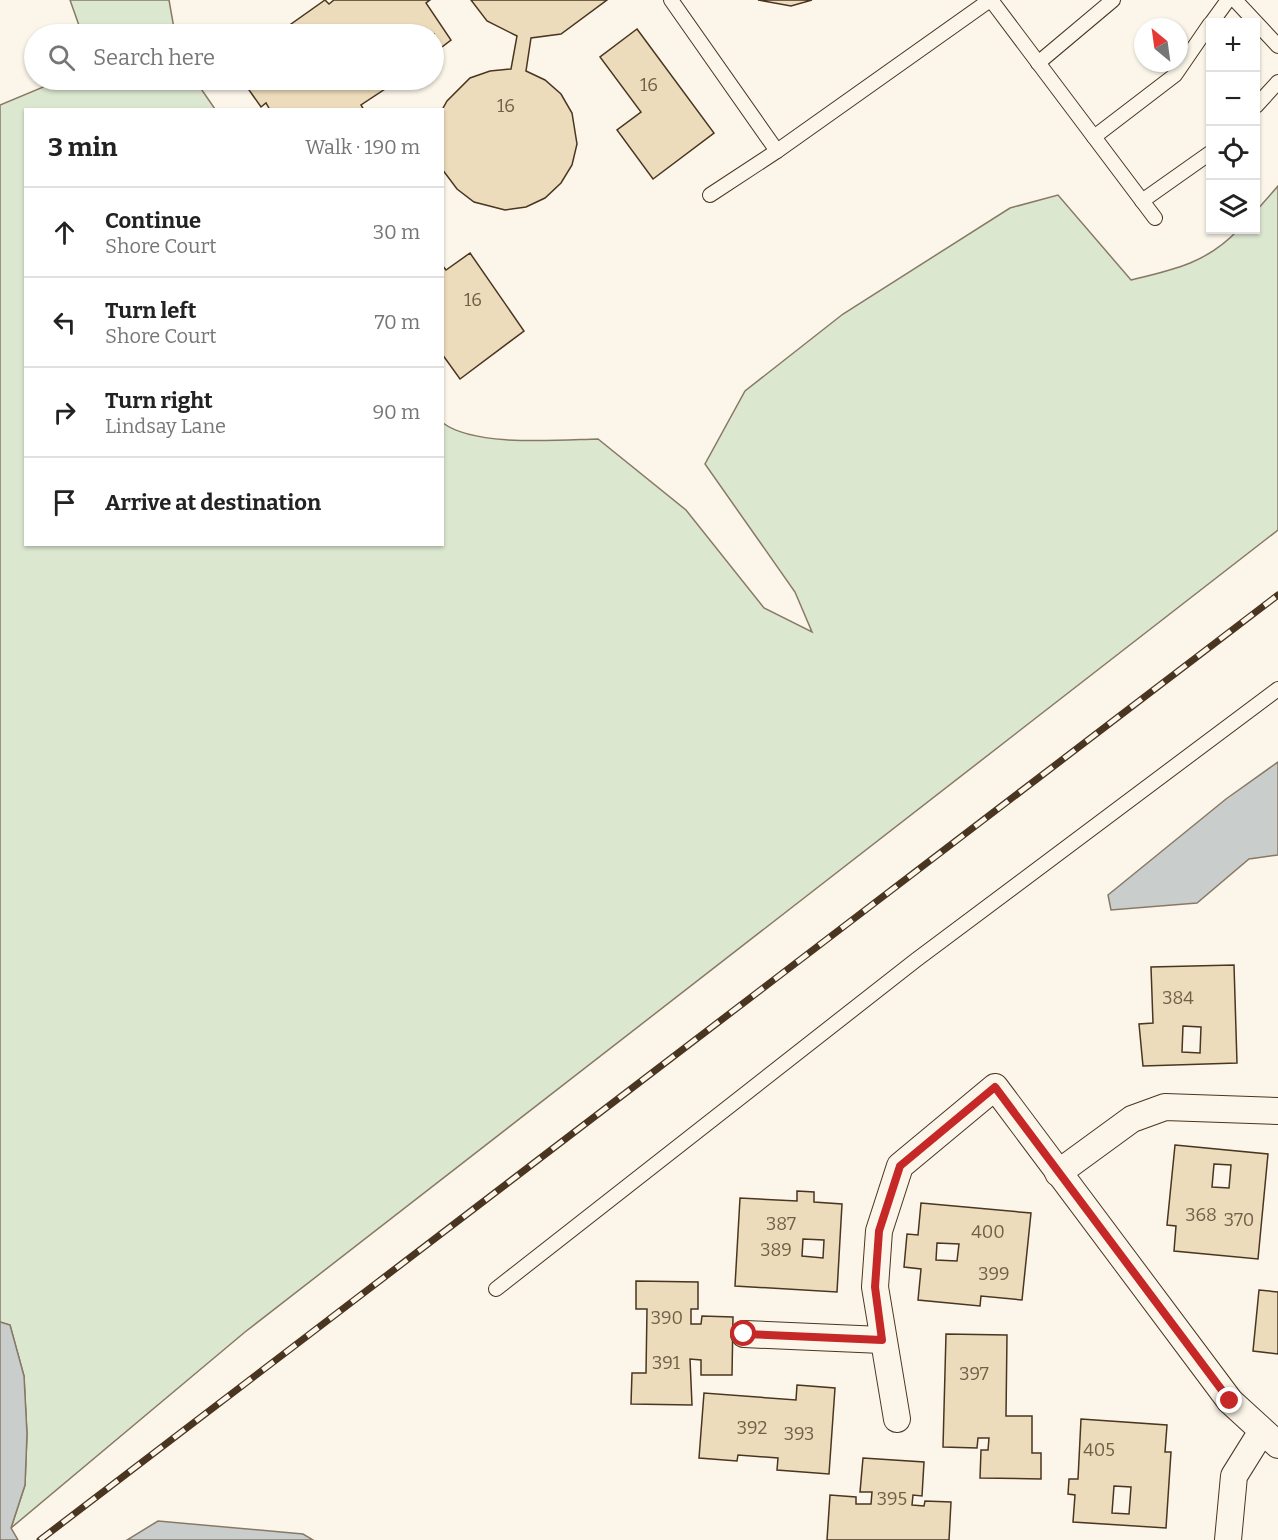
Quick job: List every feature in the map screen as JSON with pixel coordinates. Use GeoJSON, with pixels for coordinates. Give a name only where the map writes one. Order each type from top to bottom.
{"type":"FeatureCollection","features":[{"type":"Feature","properties":{"kind":"street"},"geometry":{"type":"LineString","coordinates":[[897,1419],[882,1340],[875,1287],[879,1231],[900,1166],[995,1087],[1230,1401],[1270,1438],[1234,1476],[1228,1540]]}},
{"type":"Feature","properties":{"kind":"street"},"geometry":{"type":"LineString","coordinates":[[1058,1173],[1132,1119],[1165,1107],[1278,1111]]}},
{"type":"Feature","properties":{"kind":"street"},"geometry":{"type":"LineString","coordinates":[[744,1334],[882,1340]]}},
{"type":"Feature","properties":{"kind":"lane"},"geometry":{"type":"LineString","coordinates":[[671,0],[777,151]]}},
{"type":"Feature","properties":{"kind":"lane"},"geometry":{"type":"LineString","coordinates":[[710,195],[777,151],[990,0],[1155,218]]}},
{"type":"Feature","properties":{"kind":"lane"},"geometry":{"type":"LineString","coordinates":[[1038,63],[1113,0]]}},
{"type":"Feature","properties":{"kind":"lane"},"geometry":{"type":"LineString","coordinates":[[1215,18],[1228,0]]}},
{"type":"Feature","properties":{"kind":"lane"},"geometry":{"type":"LineString","coordinates":[[1235,0],[1278,46]]}},
{"type":"Feature","properties":{"kind":"lane"},"geometry":{"type":"LineString","coordinates":[[1094,137],[1175,75],[1206,30]]}},
{"type":"Feature","properties":{"kind":"lane"},"geometry":{"type":"LineString","coordinates":[[1260,102],[1278,82]]}},
{"type":"Feature","properties":{"kind":"lane"},"geometry":{"type":"LineString","coordinates":[[1142,201],[1206,156]]}},
{"type":"Feature","properties":{"kind":"lane"},"geometry":{"type":"LineString","coordinates":[[496,1289],[916,960],[1278,688]]}},
{"type":"Feature","properties":{"kind":"green space"},"geometry":{"type":"Polygon","coordinates":[[[70,0],[169,0],[173,24],[79,24],[70,0]]]}},
{"type":"Feature","properties":{"kind":"green space"},"geometry":{"type":"Polygon","coordinates":[[[36,90],[202,90],[214,108],[24,108],[24,546],[444,546],[444,424],[457,431],[496,439],[540,441],[598,439],[686,510],[764,608],[812,632],[795,592],[705,464],[745,391],[843,314],[1010,208],[1058,195],[1131,280],[1189,264],[1214,250],[1234,234],[1260,234],[1260,206],[1278,186],[1278,530],[245,1332],[11,1528],[25,1485],[27,1434],[24,1376],[10,1325],[0,1322],[0,105],[36,90]]]}},
{"type":"Feature","properties":{"kind":"shaded area"},"geometry":{"type":"Polygon","coordinates":[[[1278,762],[1278,855],[1249,859],[1197,903],[1111,910],[1108,895],[1226,799],[1278,762]]]}},
{"type":"Feature","properties":{"kind":"shaded area"},"geometry":{"type":"Polygon","coordinates":[[[0,1322],[10,1325],[24,1376],[27,1434],[25,1485],[11,1528],[18,1540],[0,1540],[0,1322]]]}},
{"type":"Feature","properties":{"kind":"shaded area"},"geometry":{"type":"Polygon","coordinates":[[[158,1521],[303,1534],[313,1540],[127,1540],[158,1521]]]}},
{"type":"Feature","properties":{"kind":"building"},"geometry":{"type":"Polygon","coordinates":[[[325,0],[329,4],[334,0],[430,0],[426,3],[440,24],[291,24],[325,0]]]}},
{"type":"Feature","properties":{"kind":"building"},"geometry":{"type":"Polygon","coordinates":[[[471,0],[607,0],[561,34],[531,38],[526,71],[545,80],[561,94],[572,113],[577,144],[572,165],[561,183],[545,198],[526,207],[505,210],[474,202],[457,189],[444,172],[443,108],[447,101],[470,78],[490,71],[511,69],[517,36],[487,21],[471,0]]]}},
{"type":"Feature","properties":{"kind":"building"},"geometry":{"type":"Polygon","coordinates":[[[758,0],[812,0],[791,6],[758,0]]]}},
{"type":"Feature","properties":{"kind":"building"},"geometry":{"type":"Polygon","coordinates":[[[637,29],[714,133],[653,179],[617,130],[641,112],[600,57],[637,29]]]}},
{"type":"Feature","properties":{"kind":"building"},"geometry":{"type":"Polygon","coordinates":[[[444,30],[451,40],[444,45],[444,30]]]}},
{"type":"Feature","properties":{"kind":"building"},"geometry":{"type":"Polygon","coordinates":[[[249,90],[384,90],[361,105],[363,108],[269,108],[266,103],[261,107],[249,90]]]}},
{"type":"Feature","properties":{"kind":"building"},"geometry":{"type":"Polygon","coordinates":[[[470,253],[524,331],[460,379],[444,357],[444,268],[446,270],[470,253]]]}},
{"type":"Feature","properties":{"kind":"building"},"geometry":{"type":"Polygon","coordinates":[[[1234,965],[1237,1063],[1143,1066],[1139,1024],[1153,1023],[1151,967],[1234,965]],[[1183,1026],[1182,1052],[1200,1053],[1201,1027],[1183,1026]]]}},
{"type":"Feature","properties":{"kind":"building"},"geometry":{"type":"Polygon","coordinates":[[[1175,1145],[1268,1154],[1258,1259],[1174,1251],[1176,1226],[1167,1225],[1175,1145]],[[1214,1164],[1212,1187],[1229,1188],[1231,1165],[1214,1164]]]}},
{"type":"Feature","properties":{"kind":"building"},"geometry":{"type":"Polygon","coordinates":[[[797,1191],[814,1192],[814,1202],[842,1204],[837,1292],[735,1286],[740,1198],[797,1201],[797,1191]],[[803,1239],[802,1256],[823,1258],[824,1240],[803,1239]]]}},
{"type":"Feature","properties":{"kind":"building"},"geometry":{"type":"Polygon","coordinates":[[[921,1203],[1031,1213],[1022,1300],[981,1296],[980,1306],[918,1300],[921,1269],[904,1267],[907,1234],[918,1235],[921,1203]],[[937,1243],[936,1260],[957,1261],[959,1244],[937,1243]]]}},
{"type":"Feature","properties":{"kind":"building"},"geometry":{"type":"Polygon","coordinates":[[[636,1281],[698,1282],[698,1309],[691,1309],[691,1324],[701,1324],[702,1316],[733,1317],[732,1375],[701,1375],[701,1360],[690,1359],[692,1405],[631,1404],[632,1373],[646,1373],[647,1309],[636,1309],[636,1281]]]}},
{"type":"Feature","properties":{"kind":"building"},"geometry":{"type":"Polygon","coordinates":[[[1259,1290],[1278,1292],[1278,1354],[1253,1351],[1259,1290]]]}},
{"type":"Feature","properties":{"kind":"building"},"geometry":{"type":"Polygon","coordinates":[[[946,1334],[1007,1335],[1006,1416],[1032,1416],[1032,1453],[1041,1453],[1041,1479],[980,1478],[981,1450],[988,1450],[989,1438],[978,1438],[977,1448],[943,1447],[946,1334]]]}},
{"type":"Feature","properties":{"kind":"building"},"geometry":{"type":"Polygon","coordinates":[[[797,1385],[835,1388],[829,1474],[777,1470],[778,1458],[738,1455],[737,1461],[699,1458],[704,1393],[796,1400],[797,1385]]]}},
{"type":"Feature","properties":{"kind":"building"},"geometry":{"type":"Polygon","coordinates":[[[1081,1419],[1167,1425],[1165,1452],[1171,1452],[1166,1528],[1073,1522],[1075,1495],[1068,1494],[1069,1479],[1078,1479],[1081,1419]],[[1114,1486],[1112,1513],[1129,1514],[1131,1487],[1114,1486]]]}},
{"type":"Feature","properties":{"kind":"building"},"geometry":{"type":"Polygon","coordinates":[[[863,1458],[924,1462],[922,1496],[913,1495],[912,1505],[924,1506],[925,1501],[951,1502],[949,1540],[827,1540],[830,1495],[856,1497],[856,1504],[871,1504],[872,1492],[860,1492],[863,1458]]]}},
{"type":"Feature","properties":{"kind":"railway"},"geometry":{"type":"LineString","coordinates":[[40,1540],[1278,595]]}},
{"type":"Feature","properties":{"kind":"route"},"geometry":{"type":"LineString","coordinates":[[744,1334],[882,1340],[875,1287],[879,1231],[900,1166],[995,1087],[1230,1401]]}}]}
